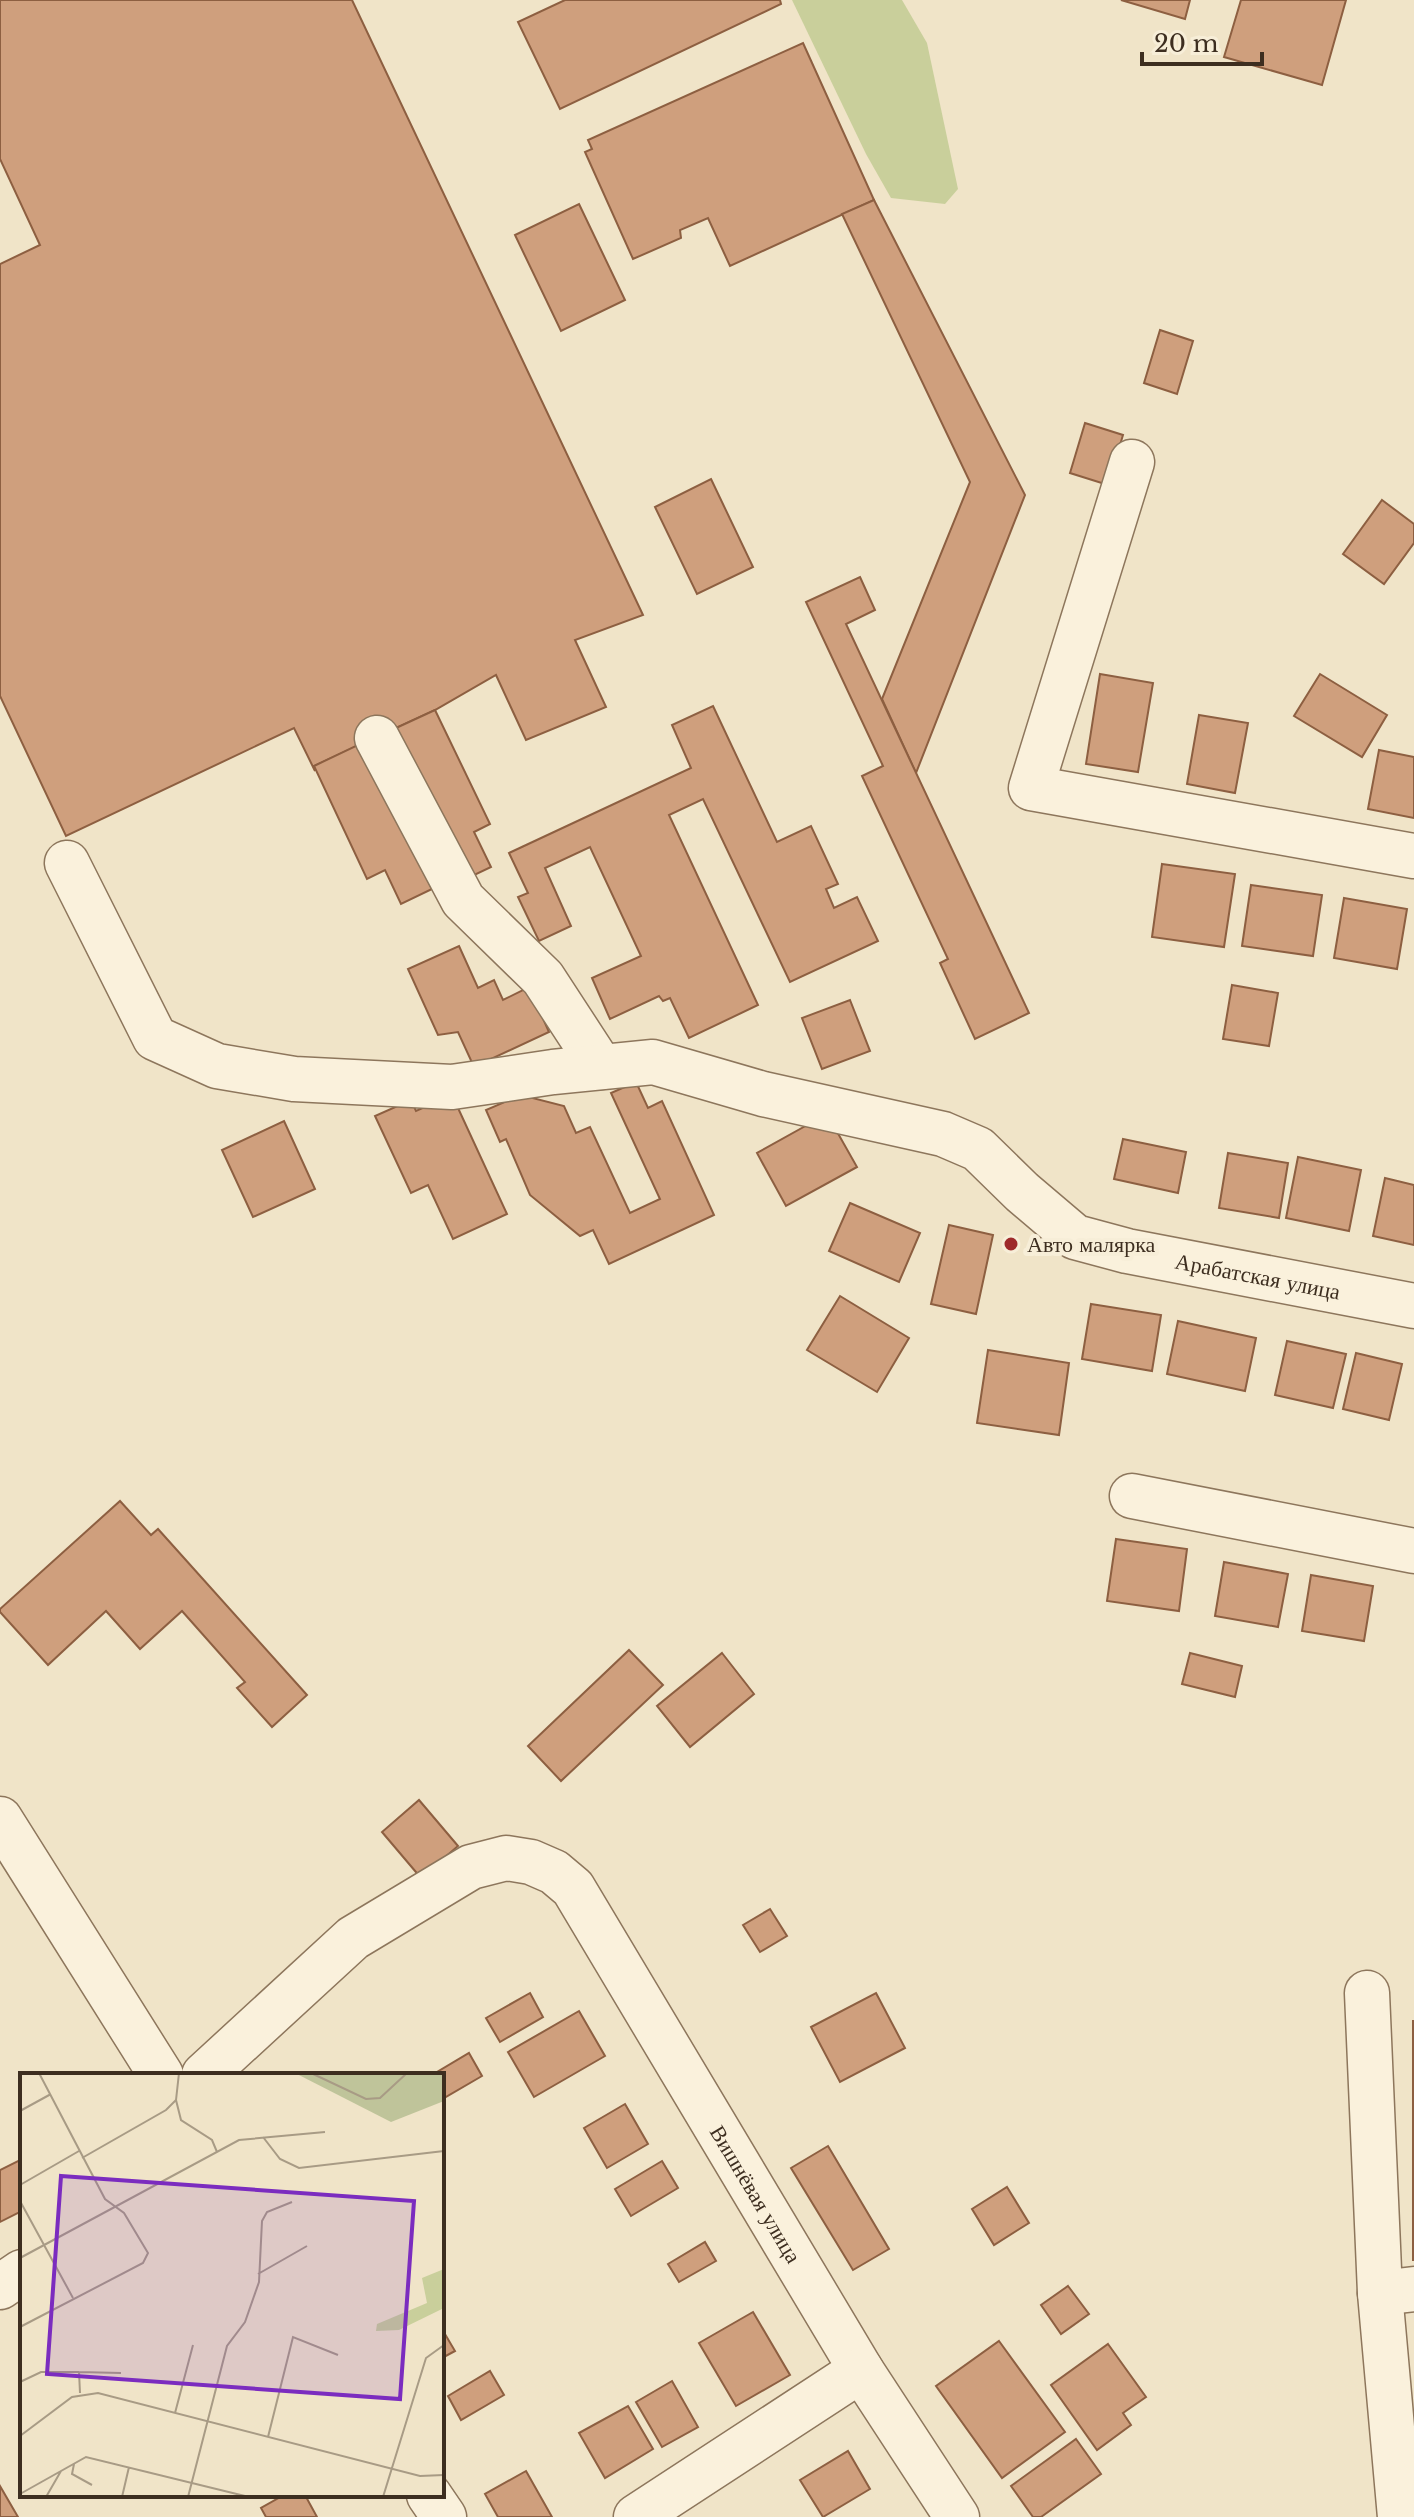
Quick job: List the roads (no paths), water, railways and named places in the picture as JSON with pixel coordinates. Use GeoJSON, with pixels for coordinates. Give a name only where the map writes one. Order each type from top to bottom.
{"type":"FeatureCollection","features":[{"type":"Feature","properties":{"kind":"street"},"geometry":{"type":"LineString","coordinates":[[1132,462],[1031,788],[1414,856]]}},
{"type":"Feature","properties":{"kind":"street"},"geometry":{"type":"LineString","coordinates":[[377,738],[463,900],[543,978],[601,1067]]}},
{"type":"Feature","properties":{"kind":"street","name":"Арабатская улица"},"geometry":{"type":"LineString","coordinates":[[67,863],[155,1038],[217,1066],[294,1079],[452,1087],[653,1062],[763,1094],[943,1134],[978,1149],[1075,1237],[1127,1251],[1414,1306]]}},
{"type":"Feature","properties":{"kind":"street"},"geometry":{"type":"LineString","coordinates":[[1132,1496],[1414,1551]]}},
{"type":"Feature","properties":{"kind":"street"},"geometry":{"type":"LineString","coordinates":[[0,1819],[160,2073]]}},
{"type":"Feature","properties":{"kind":"street","name":"Вишнёвая улица"},"geometry":{"type":"LineString","coordinates":[[206,2073],[353,1938],[471,1867],[506,1858],[531,1862],[554,1872],[573,1888],[861,2370],[957,2517]]}},
{"type":"Feature","properties":{"kind":"street"},"geometry":{"type":"LineString","coordinates":[[1367,1993],[1397,2291],[1400,2517]]}},
{"type":"Feature","properties":{"kind":"street"},"geometry":{"type":"LineString","coordinates":[[0,2287],[20,2273]]}},
{"type":"Feature","properties":{"kind":"street"},"geometry":{"type":"LineString","coordinates":[[636,2517],[861,2370]]}},
{"type":"Feature","properties":{"kind":"street"},"geometry":{"type":"LineString","coordinates":[[430,2497],[444,2517]]}},
{"type":"Feature","properties":{"kind":"place","name":"Авто малярка"},"geometry":{"type":"Point","coordinates":[1011,1244]}}]}
